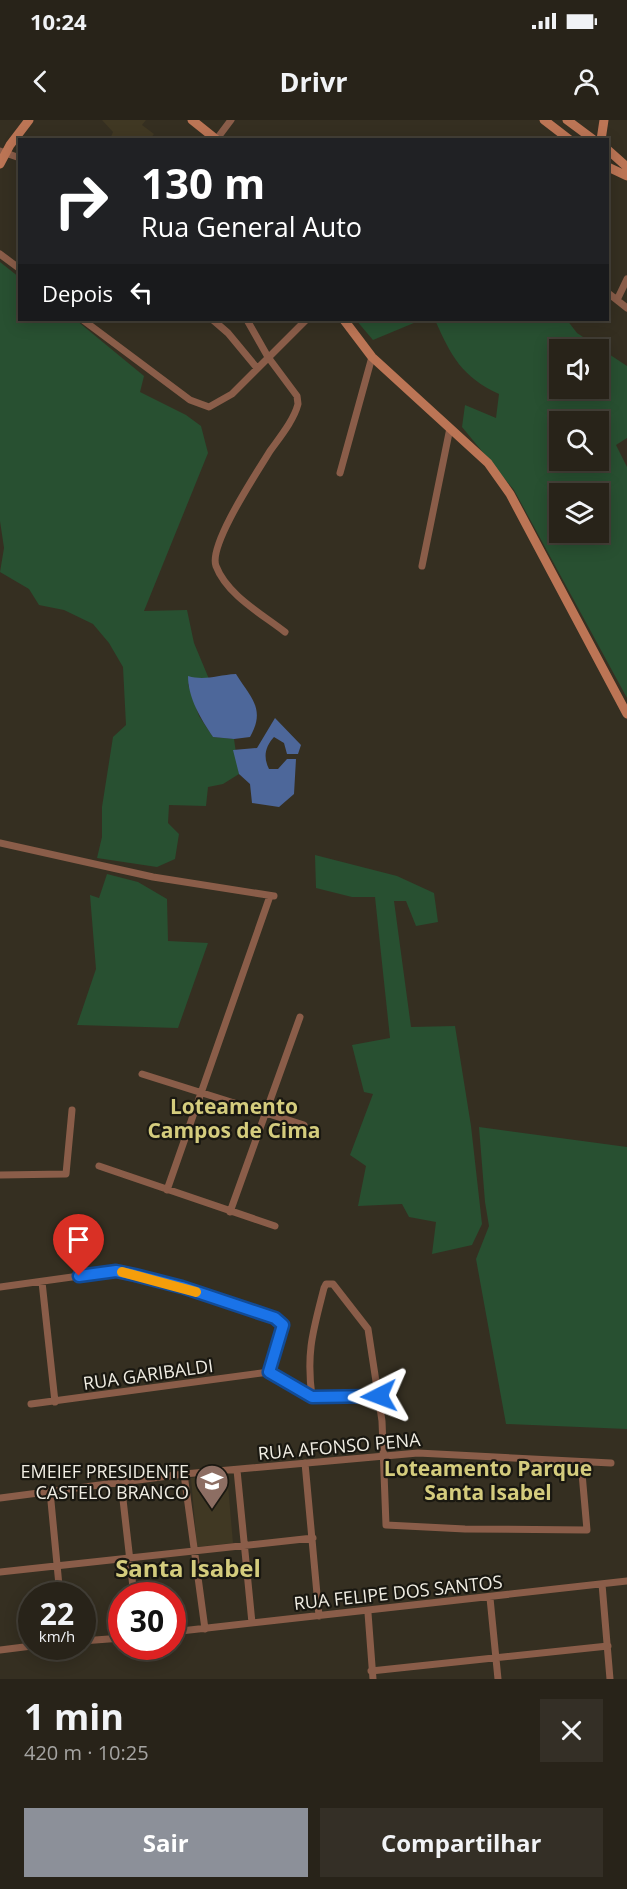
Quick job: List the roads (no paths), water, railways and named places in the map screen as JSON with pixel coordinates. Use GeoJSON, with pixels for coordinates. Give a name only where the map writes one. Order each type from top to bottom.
{"type":"FeatureCollection","features":[{"type":"Feature","properties":{"kind":"street"},"geometry":{"type":"LineString","coordinates":[[0,164],[3,151],[29,120]]}},
{"type":"Feature","properties":{"kind":"street"},"geometry":{"type":"LineString","coordinates":[[192,120],[215,138]]}},
{"type":"Feature","properties":{"kind":"street"},"geometry":{"type":"LineString","coordinates":[[217,138],[231,120]]}},
{"type":"Feature","properties":{"kind":"street"},"geometry":{"type":"LineString","coordinates":[[544,120],[567,138]]}},
{"type":"Feature","properties":{"kind":"street"},"geometry":{"type":"LineString","coordinates":[[567,120],[591,138]]}},
{"type":"Feature","properties":{"kind":"street"},"geometry":{"type":"LineString","coordinates":[[601,138],[604,120]]}},
{"type":"Feature","properties":{"kind":"street"},"geometry":{"type":"LineString","coordinates":[[3,151],[18,157]]}},
{"type":"Feature","properties":{"kind":"street"},"geometry":{"type":"LineString","coordinates":[[609,151],[627,167]]}},
{"type":"Feature","properties":{"kind":"street"},"geometry":{"type":"LineString","coordinates":[[609,167],[627,177]]}},
{"type":"Feature","properties":{"kind":"street"},"geometry":{"type":"LineString","coordinates":[[0,254],[18,268]]}},
{"type":"Feature","properties":{"kind":"street"},"geometry":{"type":"LineString","coordinates":[[617,300],[627,279]]}},
{"type":"Feature","properties":{"kind":"street"},"geometry":{"type":"LineString","coordinates":[[609,294],[627,308]]}},
{"type":"Feature","properties":{"kind":"street"},"geometry":{"type":"LineString","coordinates":[[84,321],[203,407],[214,407],[220,403],[305,321]]}},
{"type":"Feature","properties":{"kind":"street"},"geometry":{"type":"LineString","coordinates":[[214,321],[228,333],[256,368]]}},
{"type":"Feature","properties":{"kind":"street"},"geometry":{"type":"LineString","coordinates":[[248,321],[268,357],[297,396],[297,409],[235,511],[215,552],[214,560],[216,567],[233,591],[285,632]]}},
{"type":"Feature","properties":{"kind":"street"},"geometry":{"type":"LineString","coordinates":[[345,321],[372,357],[488,463],[510,494],[625,704],[627,714]]}},
{"type":"Feature","properties":{"kind":"street"},"geometry":{"type":"LineString","coordinates":[[340,473],[372,357]]}},
{"type":"Feature","properties":{"kind":"street"},"geometry":{"type":"LineString","coordinates":[[422,566],[450,428]]}},
{"type":"Feature","properties":{"kind":"street"},"geometry":{"type":"LineString","coordinates":[[0,843],[153,877],[272,896],[166,1190]]}},
{"type":"Feature","properties":{"kind":"street"},"geometry":{"type":"LineString","coordinates":[[230,1212],[300,1017]]}},
{"type":"Feature","properties":{"kind":"street"},"geometry":{"type":"LineString","coordinates":[[142,1074],[304,1125]]}},
{"type":"Feature","properties":{"kind":"street"},"geometry":{"type":"LineString","coordinates":[[0,1175],[66,1174],[72,1110]]}},
{"type":"Feature","properties":{"kind":"street"},"geometry":{"type":"LineString","coordinates":[[99,1166],[275,1226]]}},
{"type":"Feature","properties":{"kind":"street"},"geometry":{"type":"LineString","coordinates":[[0,1287],[116,1271],[182,1287],[275,1318],[283,1325],[269,1372],[312,1397],[379,1396]]}},
{"type":"Feature","properties":{"kind":"street"},"geometry":{"type":"LineString","coordinates":[[42,1282],[55,1402]]}},
{"type":"Feature","properties":{"kind":"street"},"geometry":{"type":"LineString","coordinates":[[312,1397],[308,1360],[310,1344],[324,1288],[328,1283],[333,1284],[368,1329],[379,1396],[385,1455],[386,1525],[465,1529],[586,1530],[581,1462]]}},
{"type":"Feature","properties":{"kind":"street","name":"RUA GARIBALDI"},"geometry":{"type":"LineString","coordinates":[[32,1404],[269,1372]]}},
{"type":"Feature","properties":{"kind":"street","name":"RUA AFONSO PENA"},"geometry":{"type":"LineString","coordinates":[[0,1498],[184,1474],[418,1453],[611,1463]]}},
{"type":"Feature","properties":{"kind":"street"},"geometry":{"type":"LineString","coordinates":[[305,1463],[319,1616]]}},
{"type":"Feature","properties":{"kind":"street"},"geometry":{"type":"LineString","coordinates":[[237,1470],[252,1623]]}},
{"type":"Feature","properties":{"kind":"street"},"geometry":{"type":"LineString","coordinates":[[184,1474],[205,1629]]}},
{"type":"Feature","properties":{"kind":"street"},"geometry":{"type":"LineString","coordinates":[[121,1482],[132,1582]]}},
{"type":"Feature","properties":{"kind":"street"},"geometry":{"type":"LineString","coordinates":[[50,1491],[59,1582]]}},
{"type":"Feature","properties":{"kind":"street"},"geometry":{"type":"LineString","coordinates":[[0,1572],[313,1538]]}},
{"type":"Feature","properties":{"kind":"street","name":"RUA FELIPE DOS SANTOS"},"geometry":{"type":"LineString","coordinates":[[186,1631],[627,1581]]}},
{"type":"Feature","properties":{"kind":"street"},"geometry":{"type":"LineString","coordinates":[[602,1584],[610,1679]]}},
{"type":"Feature","properties":{"kind":"street"},"geometry":{"type":"LineString","coordinates":[[490,1598],[498,1679]]}},
{"type":"Feature","properties":{"kind":"street"},"geometry":{"type":"LineString","coordinates":[[368,1612],[372,1675],[608,1646]]}},
{"type":"Feature","properties":{"kind":"street"},"geometry":{"type":"LineString","coordinates":[[0,1650],[18,1648]]}},
{"type":"Feature","properties":{"kind":"water"},"geometry":{"type":"Polygon","coordinates":[[[236,674],[255,704],[257,719],[255,727],[250,737],[234,739],[213,737],[193,700],[188,676],[206,678],[236,674]]]}},
{"type":"Feature","properties":{"kind":"water"},"geometry":{"type":"Polygon","coordinates":[[[275,718],[301,745],[298,754],[287,754],[284,743],[274,737],[267,748],[266,760],[269,769],[278,769],[287,759],[296,759],[294,794],[279,807],[252,803],[250,784],[239,774],[233,750],[257,748],[275,718]]]}},
{"type":"Feature","properties":{"kind":"place","name":"EMEIEF PRESIDENTE CASTELO BRANCO"},"geometry":{"type":"Point","coordinates":[212,1510]}},
{"type":"Feature","properties":{"kind":"district","name":"Loteamento Campos de Cima"},"geometry":{"type":"Point","coordinates":[234,1118]}},
{"type":"Feature","properties":{"kind":"district","name":"Loteamento Parque Santa Isabel"},"geometry":{"type":"Point","coordinates":[488,1480]}},
{"type":"Feature","properties":{"kind":"district","name":"Santa Isabel"},"geometry":{"type":"Point","coordinates":[188,1567]}}]}
